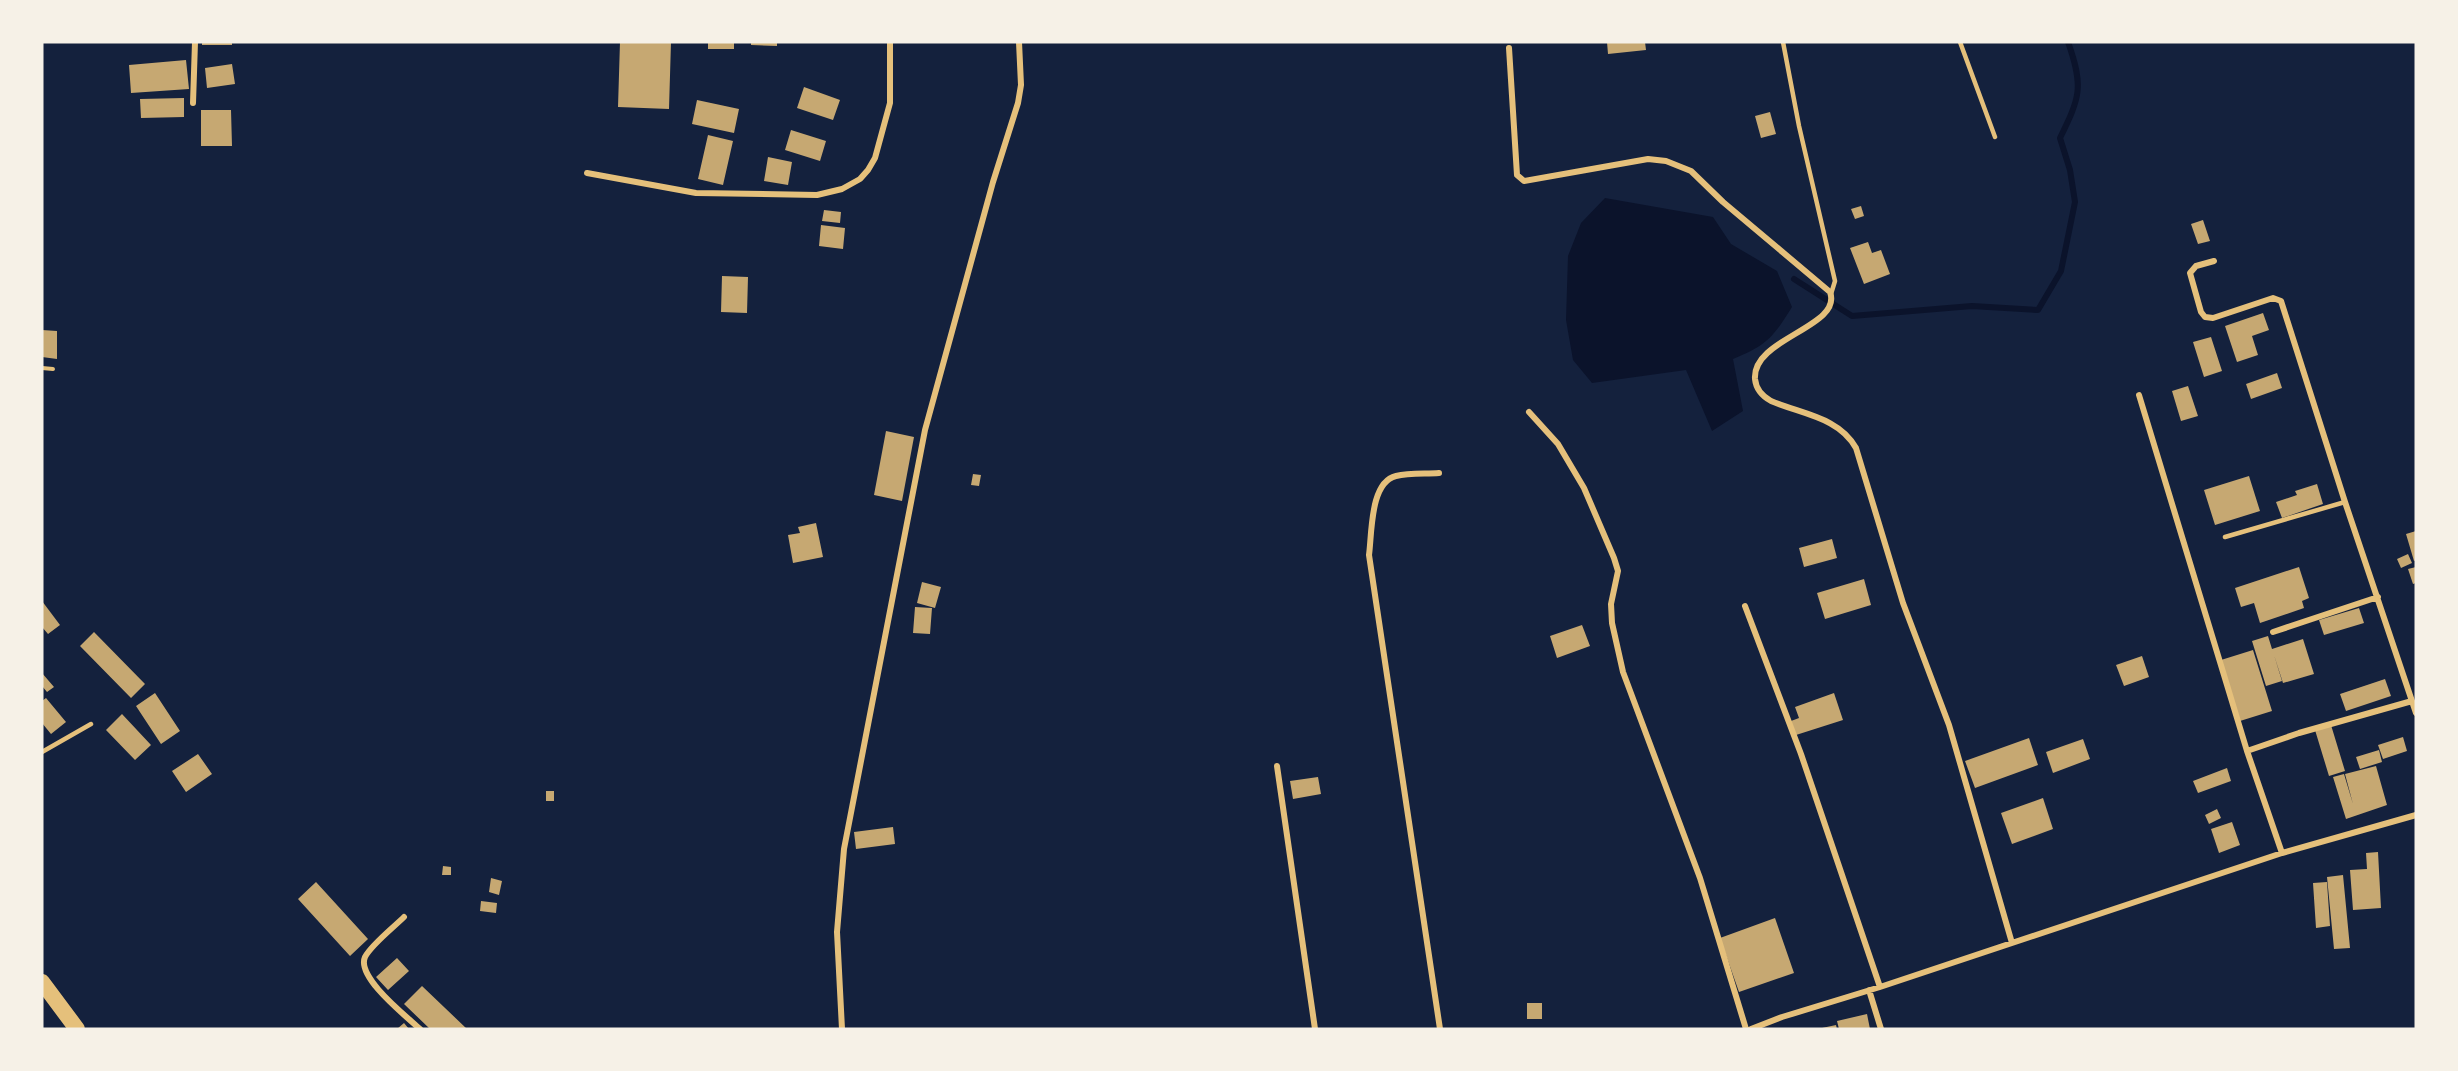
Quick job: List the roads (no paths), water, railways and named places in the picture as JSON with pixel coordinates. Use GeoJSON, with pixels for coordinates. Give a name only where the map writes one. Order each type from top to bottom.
{"type":"FeatureCollection","features":[{"type":"Feature","properties":{"kind":"highway"},"geometry":{"type":"LineString","coordinates":[[42,982],[77,1029]]}},
{"type":"Feature","properties":{"kind":"street"},"geometry":{"type":"LineString","coordinates":[[193,103],[195,42]]}},
{"type":"Feature","properties":{"kind":"street"},"geometry":{"type":"LineString","coordinates":[[587,173],[696,193],[817,195],[842,189],[860,179],[875,158],[890,102],[890,42]]}},
{"type":"Feature","properties":{"kind":"street"},"geometry":{"type":"LineString","coordinates":[[842,1029],[837,932],[844,849],[925,430],[993,182],[1018,103],[1021,85],[1019,42]]}},
{"type":"Feature","properties":{"kind":"street"},"geometry":{"type":"LineString","coordinates":[[1509,48],[1517,175],[1521,180],[1648,159],[1666,161],[1683,167],[1691,171],[1722,202],[1831,296],[1827,310],[1821,318],[1768,351],[1756,370],[1757,386],[1764,397],[1771,401],[1842,429],[1856,448],[1903,603],[1948,725],[2012,943]]}},
{"type":"Feature","properties":{"kind":"street"},"geometry":{"type":"LineString","coordinates":[[2214,261],[2196,267],[2190,273],[2201,312],[2205,317],[2213,318],[2273,298],[2281,301],[2345,502],[2416,712]]}},
{"type":"Feature","properties":{"kind":"street"},"geometry":{"type":"LineString","coordinates":[[2139,395],[2247,751],[2282,853]]}},
{"type":"Feature","properties":{"kind":"street"},"geometry":{"type":"LineString","coordinates":[[1529,412],[1558,444],[1584,488],[1614,558],[1618,572],[1611,604],[1612,623],[1623,672],[1700,878],[1746,1029]]}},
{"type":"Feature","properties":{"kind":"street"},"geometry":{"type":"LineString","coordinates":[[1438,473],[1396,476],[1385,481],[1376,495],[1370,555],[1440,1029]]}},
{"type":"Feature","properties":{"kind":"street"},"geometry":{"type":"LineString","coordinates":[[2274,632],[2378,597]]}},
{"type":"Feature","properties":{"kind":"street"},"geometry":{"type":"LineString","coordinates":[[1745,606],[1801,754],[1880,987]]}},
{"type":"Feature","properties":{"kind":"street"},"geometry":{"type":"LineString","coordinates":[[2247,751],[2299,733],[2412,701]]}},
{"type":"Feature","properties":{"kind":"street"},"geometry":{"type":"LineString","coordinates":[[1277,766],[1315,1029]]}},
{"type":"Feature","properties":{"kind":"street"},"geometry":{"type":"LineString","coordinates":[[1751,1029],[2282,853],[2416,814]]}},
{"type":"Feature","properties":{"kind":"street"},"geometry":{"type":"LineString","coordinates":[[404,917],[366,956],[364,968],[374,984],[420,1029]]}},
{"type":"Feature","properties":{"kind":"street"},"geometry":{"type":"LineString","coordinates":[[1869,990],[1881,1029]]}},
{"type":"Feature","properties":{"kind":"lane"},"geometry":{"type":"LineString","coordinates":[[1783,42],[1798,126],[1835,281],[1831,296]]}},
{"type":"Feature","properties":{"kind":"lane"},"geometry":{"type":"LineString","coordinates":[[1960,42],[1995,137]]}},
{"type":"Feature","properties":{"kind":"lane"},"geometry":{"type":"LineString","coordinates":[[2225,537],[2345,502]]}},
{"type":"Feature","properties":{"kind":"lane"},"geometry":{"type":"LineString","coordinates":[[42,752],[91,724]]}},
{"type":"Feature","properties":{"kind":"water"},"geometry":{"type":"Polygon","coordinates":[[[1605,198],[1713,217],[1731,244],[1777,271],[1792,307],[1769,339],[1733,359],[1743,411],[1712,431],[1686,370],[1592,383],[1573,360],[1566,320],[1568,256],[1581,223],[1605,198]]]}},
{"type":"Feature","properties":{"kind":"waterway"},"geometry":{"type":"LineString","coordinates":[[1794,279],[1852,316],[1972,306],[2038,310],[2061,271],[2075,202],[2070,170],[2060,138],[2076,101],[2078,81],[2068,42]]}}]}
